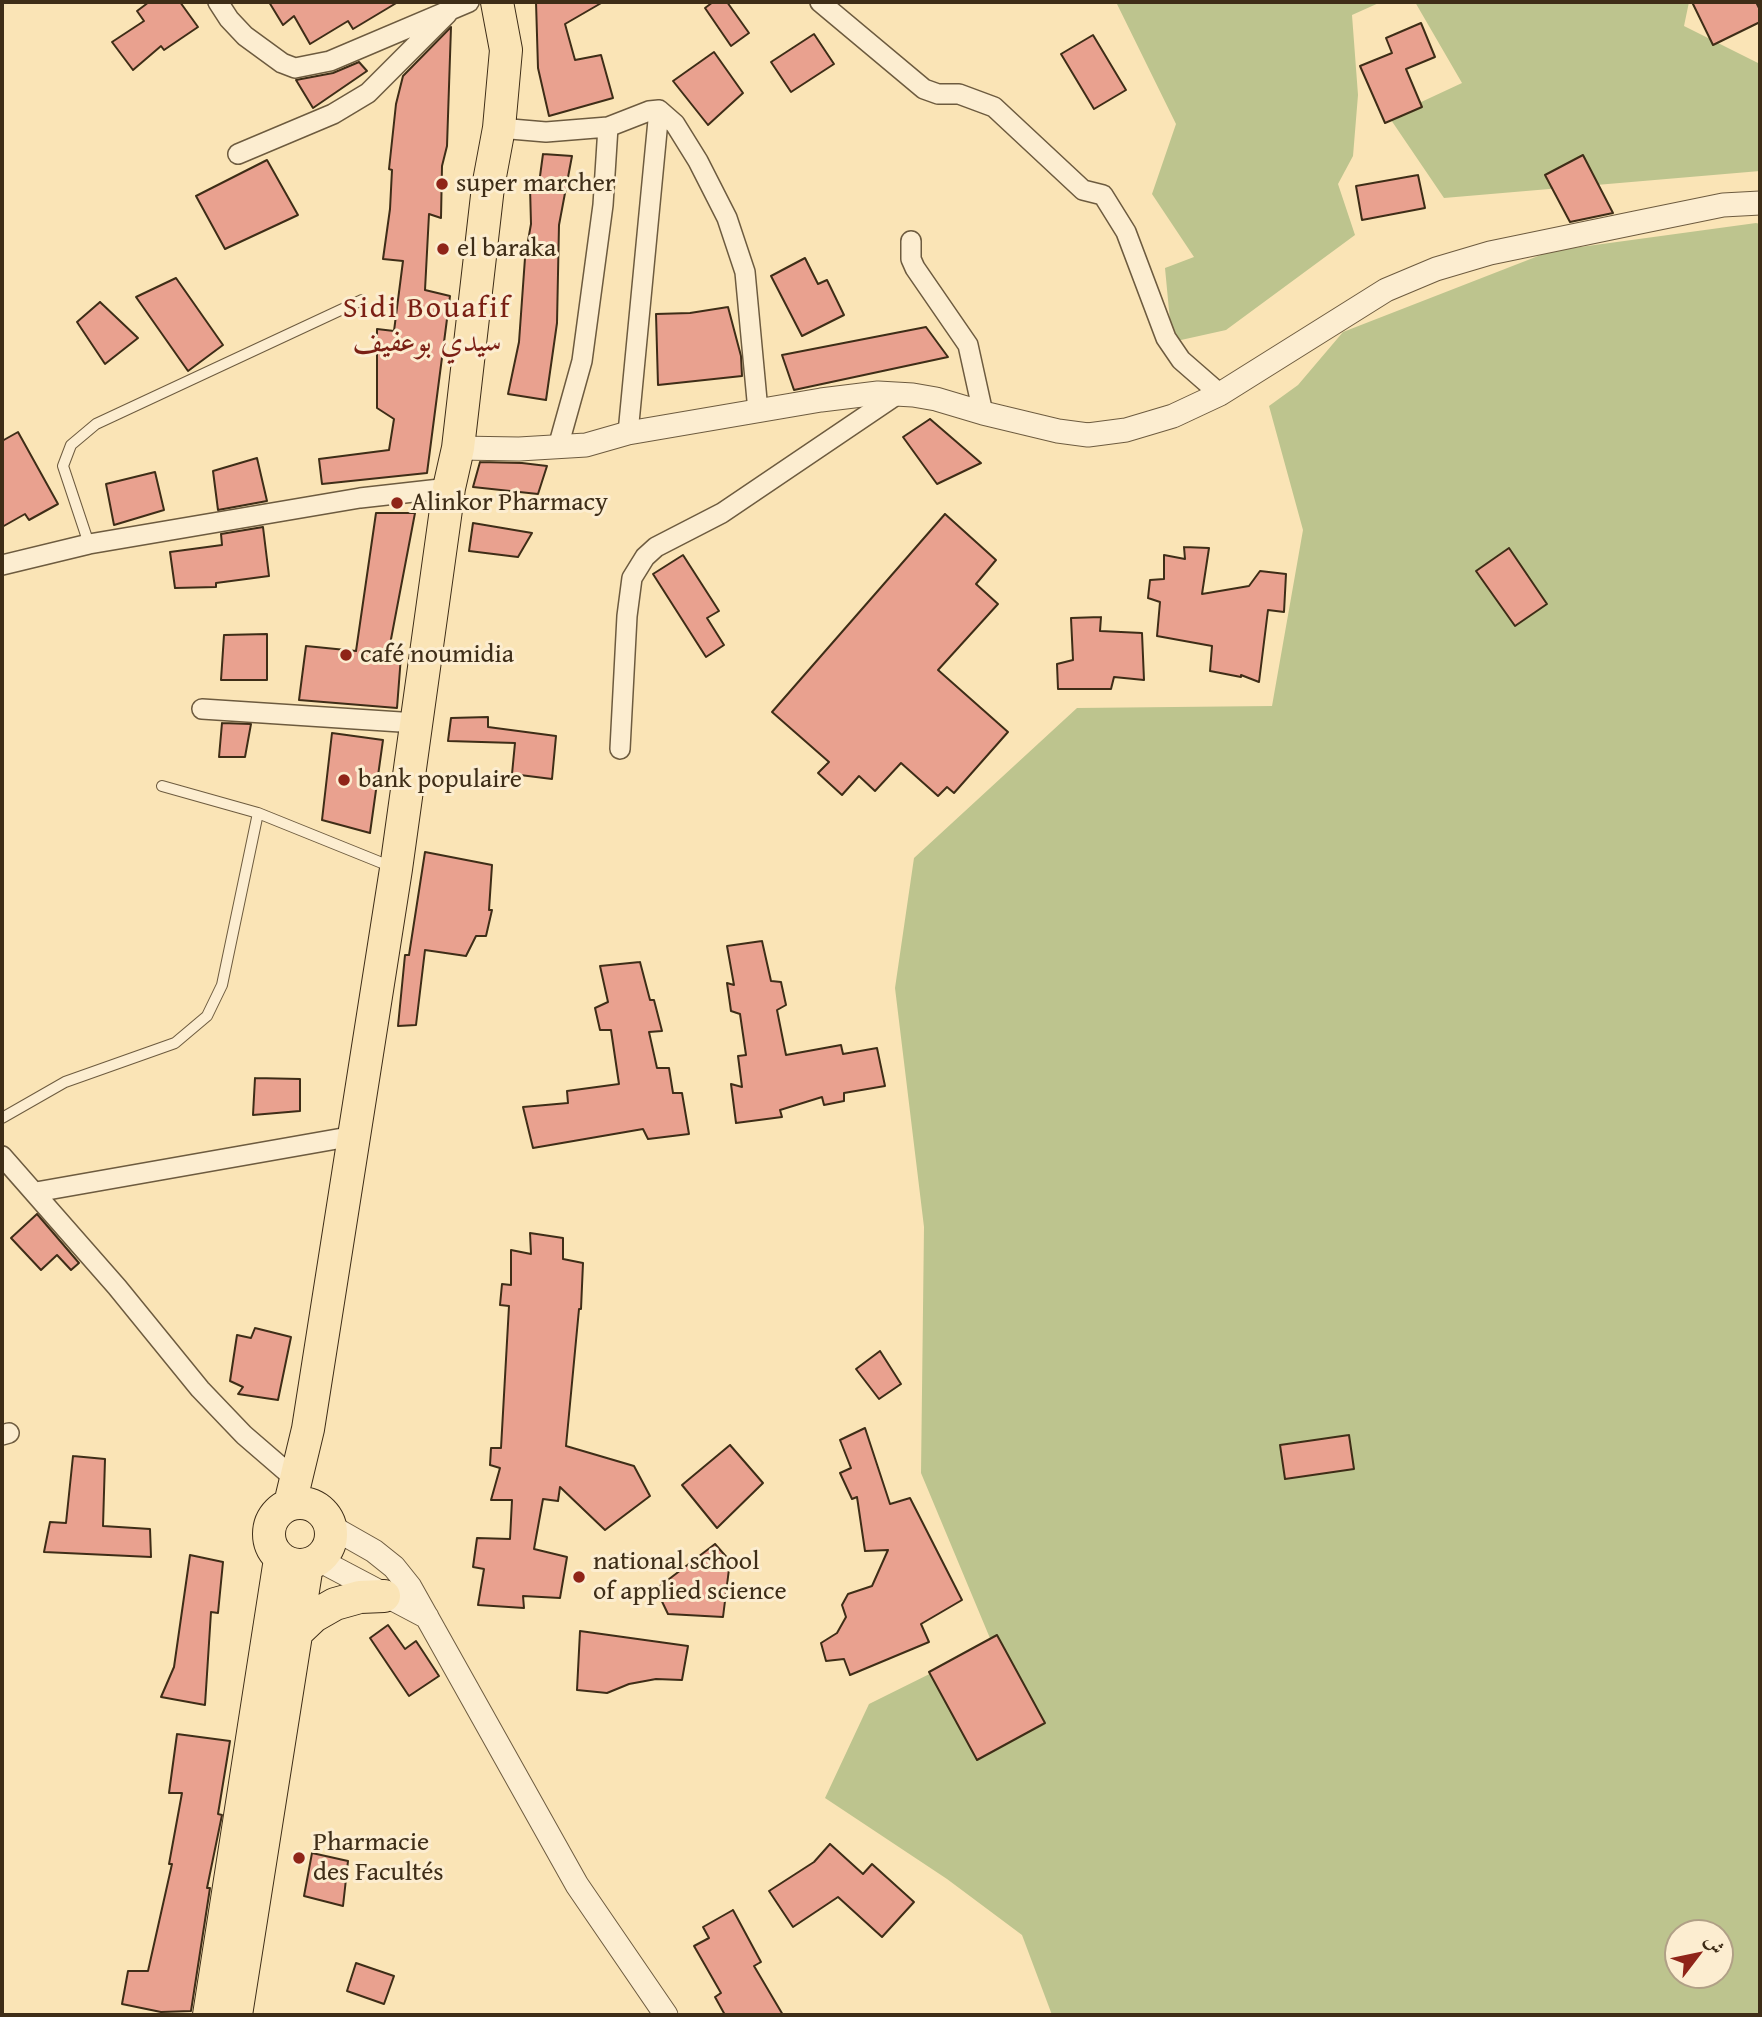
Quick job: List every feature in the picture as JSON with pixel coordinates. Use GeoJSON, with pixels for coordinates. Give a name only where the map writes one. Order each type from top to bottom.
{"type":"FeatureCollection","features":[{"type":"Feature","properties":{"kind":"highway"},"geometry":{"type":"LineString","coordinates":[[209,2015],[302,1561],[330,1545],[308,1504],[308,1429],[396,869],[449,488],[458,448],[488,187],[499,128],[506,50],[497,2]]}},
{"type":"Feature","properties":{"kind":"highway"},"geometry":{"type":"LineString","coordinates":[[302,1561],[273,1550],[269,1529],[280,1510],[308,1504]]}},
{"type":"Feature","properties":{"kind":"highway"},"geometry":{"type":"LineString","coordinates":[[236,2015],[295,1634],[302,1561]]}},
{"type":"Feature","properties":{"kind":"highway"},"geometry":{"type":"LineString","coordinates":[[295,1634],[313,1616],[335,1604],[359,1597],[384,1596]]}},
{"type":"Feature","properties":{"kind":"street"},"geometry":{"type":"LineString","coordinates":[[218,2],[245,36],[282,63],[296,68],[330,61],[461,5]]}},
{"type":"Feature","properties":{"kind":"street"},"geometry":{"type":"LineString","coordinates":[[820,2],[924,89],[938,94],[959,94],[994,107],[1083,190],[1103,195],[1126,232],[1166,338],[1181,360],[1220,394]]}},
{"type":"Feature","properties":{"kind":"street"},"geometry":{"type":"LineString","coordinates":[[238,154],[332,114],[368,93],[461,5]]}},
{"type":"Feature","properties":{"kind":"street"},"geometry":{"type":"LineString","coordinates":[[499,128],[546,132],[608,127],[649,111],[659,110],[675,124],[692,150],[727,218],[745,272],[758,411]]}},
{"type":"Feature","properties":{"kind":"street"},"geometry":{"type":"LineString","coordinates":[[628,433],[659,110]]}},
{"type":"Feature","properties":{"kind":"street"},"geometry":{"type":"LineString","coordinates":[[558,447],[582,361],[603,205],[608,127]]}},
{"type":"Feature","properties":{"kind":"street"},"geometry":{"type":"LineString","coordinates":[[458,448],[519,449],[586,445],[628,433],[878,393],[936,399],[1058,431],[1088,435],[1126,430],[1172,416],[1220,394],[1386,290],[1436,268],[1490,253],[1711,207],[1760,203]]}},
{"type":"Feature","properties":{"kind":"street"},"geometry":{"type":"LineString","coordinates":[[911,241],[911,259],[915,268],[968,345],[983,413]]}},
{"type":"Feature","properties":{"kind":"street"},"geometry":{"type":"LineString","coordinates":[[620,748],[627,616],[632,578],[645,557],[656,547],[722,513],[898,394]]}},
{"type":"Feature","properties":{"kind":"street"},"geometry":{"type":"LineString","coordinates":[[2,565],[89,544],[360,498],[449,488]]}},
{"type":"Feature","properties":{"kind":"street"},"geometry":{"type":"LineString","coordinates":[[202,709],[416,723]]}},
{"type":"Feature","properties":{"kind":"street"},"geometry":{"type":"LineString","coordinates":[[36,1192],[354,1136]]}},
{"type":"Feature","properties":{"kind":"street"},"geometry":{"type":"LineString","coordinates":[[2,1156],[117,1287],[200,1389],[308,1504],[394,1567],[410,1587],[577,1885],[666,2015]]}},
{"type":"Feature","properties":{"kind":"street"},"geometry":{"type":"LineString","coordinates":[[302,1561],[427,1617]]}},
{"type":"Feature","properties":{"kind":"lane"},"geometry":{"type":"LineString","coordinates":[[89,544],[63,466],[71,445],[96,424],[362,300]]}},
{"type":"Feature","properties":{"kind":"lane"},"geometry":{"type":"LineString","coordinates":[[162,786],[258,813],[396,869]]}},
{"type":"Feature","properties":{"kind":"lane"},"geometry":{"type":"LineString","coordinates":[[2,1118],[65,1082],[175,1043],[207,1017],[222,985],[258,813]]}},
{"type":"Feature","properties":{"kind":"green space"},"geometry":{"type":"Polygon","coordinates":[[[1116,2],[1381,2],[1352,15],[1358,95],[1353,156],[1338,184],[1355,235],[1226,330],[1172,342],[1165,268],[1194,257],[1152,194],[1176,124],[1116,2]]]}},
{"type":"Feature","properties":{"kind":"green space"},"geometry":{"type":"Polygon","coordinates":[[[1415,2],[1689,2],[1684,26],[1760,64],[1760,171],[1444,198],[1389,117],[1462,83],[1415,2]]]}},
{"type":"Feature","properties":{"kind":"green space"},"geometry":{"type":"Polygon","coordinates":[[[1760,224],[1760,2015],[1052,2015],[1022,1935],[947,1879],[825,1798],[869,1704],[992,1643],[921,1473],[924,1227],[895,988],[914,858],[1077,708],[1272,706],[1303,530],[1269,406],[1298,385],[1343,332],[1551,251],[1760,224]]]}},
{"type":"Feature","properties":{"kind":"building"},"geometry":{"type":"Polygon","coordinates":[[[149,2],[180,2],[198,27],[164,50],[161,46],[133,70],[112,42],[144,21],[137,11],[149,2]]]}},
{"type":"Feature","properties":{"kind":"building"},"geometry":{"type":"Polygon","coordinates":[[[269,2],[398,2],[353,29],[348,21],[310,44],[294,16],[283,25],[269,2]]]}},
{"type":"Feature","properties":{"kind":"building"},"geometry":{"type":"Polygon","coordinates":[[[536,2],[603,2],[565,24],[575,60],[601,55],[613,98],[549,116],[538,68],[536,2]]]}},
{"type":"Feature","properties":{"kind":"building"},"geometry":{"type":"Polygon","coordinates":[[[713,2],[727,2],[749,33],[731,46],[705,8],[713,2]]]}},
{"type":"Feature","properties":{"kind":"building"},"geometry":{"type":"Polygon","coordinates":[[[1692,2],[1756,2],[1760,10],[1760,22],[1713,45],[1692,2]]]}},
{"type":"Feature","properties":{"kind":"building"},"geometry":{"type":"Polygon","coordinates":[[[1421,23],[1435,57],[1406,69],[1422,107],[1385,123],[1360,66],[1392,53],[1386,38],[1421,23]]]}},
{"type":"Feature","properties":{"kind":"building"},"geometry":{"type":"Polygon","coordinates":[[[451,27],[447,146],[442,166],[441,218],[429,214],[425,290],[450,296],[427,473],[322,484],[319,459],[389,450],[394,419],[377,408],[377,329],[394,331],[403,261],[383,259],[390,209],[392,170],[389,169],[396,104],[403,76],[451,27]]]}},
{"type":"Feature","properties":{"kind":"building"},"geometry":{"type":"Polygon","coordinates":[[[814,34],[834,64],[791,92],[771,62],[814,34]]]}},
{"type":"Feature","properties":{"kind":"building"},"geometry":{"type":"Polygon","coordinates":[[[1093,35],[1126,90],[1094,109],[1061,54],[1093,35]]]}},
{"type":"Feature","properties":{"kind":"building"},"geometry":{"type":"Polygon","coordinates":[[[714,52],[743,93],[708,125],[673,81],[714,52]]]}},
{"type":"Feature","properties":{"kind":"building"},"geometry":{"type":"Polygon","coordinates":[[[359,62],[367,71],[313,108],[296,80],[333,73],[359,62]]]}},
{"type":"Feature","properties":{"kind":"building"},"geometry":{"type":"Polygon","coordinates":[[[543,154],[572,156],[559,225],[557,323],[546,400],[508,394],[519,342],[525,258],[531,224],[530,187],[538,191],[543,154]]]}},
{"type":"Feature","properties":{"kind":"building"},"geometry":{"type":"Polygon","coordinates":[[[1583,155],[1613,213],[1570,222],[1545,175],[1583,155]]]}},
{"type":"Feature","properties":{"kind":"building"},"geometry":{"type":"Polygon","coordinates":[[[267,160],[298,215],[225,249],[196,196],[267,160]]]}},
{"type":"Feature","properties":{"kind":"building"},"geometry":{"type":"Polygon","coordinates":[[[1418,175],[1425,208],[1362,220],[1356,186],[1418,175]]]}},
{"type":"Feature","properties":{"kind":"building"},"geometry":{"type":"Polygon","coordinates":[[[805,258],[818,284],[827,280],[844,315],[802,336],[771,276],[805,258]]]}},
{"type":"Feature","properties":{"kind":"building"},"geometry":{"type":"Polygon","coordinates":[[[176,278],[223,345],[188,371],[136,297],[176,278]]]}},
{"type":"Feature","properties":{"kind":"building"},"geometry":{"type":"Polygon","coordinates":[[[100,302],[138,338],[105,364],[77,322],[100,302]]]}},
{"type":"Feature","properties":{"kind":"building"},"geometry":{"type":"Polygon","coordinates":[[[728,307],[741,356],[742,376],[658,385],[656,314],[690,313],[728,307]]]}},
{"type":"Feature","properties":{"kind":"building"},"geometry":{"type":"Polygon","coordinates":[[[926,327],[948,357],[794,390],[782,355],[926,327]]]}},
{"type":"Feature","properties":{"kind":"building"},"geometry":{"type":"Polygon","coordinates":[[[930,419],[981,463],[937,484],[903,437],[930,419]]]}},
{"type":"Feature","properties":{"kind":"building"},"geometry":{"type":"Polygon","coordinates":[[[18,432],[58,504],[29,520],[25,514],[2,527],[2,441],[18,432]]]}},
{"type":"Feature","properties":{"kind":"building"},"geometry":{"type":"Polygon","coordinates":[[[257,458],[267,501],[218,510],[213,471],[257,458]]]}},
{"type":"Feature","properties":{"kind":"building"},"geometry":{"type":"Polygon","coordinates":[[[480,462],[547,466],[538,494],[473,487],[480,462]]]}},
{"type":"Feature","properties":{"kind":"building"},"geometry":{"type":"Polygon","coordinates":[[[155,472],[164,510],[114,525],[106,484],[155,472]]]}},
{"type":"Feature","properties":{"kind":"building"},"geometry":{"type":"Polygon","coordinates":[[[376,513],[415,513],[388,655],[401,656],[397,708],[299,700],[306,646],[356,651],[376,513]]]}},
{"type":"Feature","properties":{"kind":"building"},"geometry":{"type":"Polygon","coordinates":[[[945,514],[996,560],[976,584],[998,604],[938,670],[1008,732],[954,793],[947,787],[938,796],[901,763],[875,791],[859,776],[842,795],[818,773],[829,762],[772,712],[945,514]]]}},
{"type":"Feature","properties":{"kind":"building"},"geometry":{"type":"Polygon","coordinates":[[[473,523],[532,533],[518,557],[469,551],[473,523]]]}},
{"type":"Feature","properties":{"kind":"building"},"geometry":{"type":"Polygon","coordinates":[[[263,527],[269,576],[216,583],[216,587],[175,588],[170,552],[222,545],[221,534],[263,527]]]}},
{"type":"Feature","properties":{"kind":"building"},"geometry":{"type":"Polygon","coordinates":[[[1184,547],[1209,548],[1202,594],[1249,586],[1260,571],[1286,574],[1284,612],[1268,610],[1259,682],[1241,675],[1210,671],[1212,646],[1157,636],[1160,602],[1148,598],[1150,580],[1164,579],[1164,555],[1185,559],[1184,547]]]}},
{"type":"Feature","properties":{"kind":"building"},"geometry":{"type":"Polygon","coordinates":[[[1509,548],[1547,604],[1515,626],[1476,571],[1509,548]]]}},
{"type":"Feature","properties":{"kind":"building"},"geometry":{"type":"Polygon","coordinates":[[[683,555],[719,611],[707,618],[724,645],[706,657],[653,574],[683,555]]]}},
{"type":"Feature","properties":{"kind":"building"},"geometry":{"type":"Polygon","coordinates":[[[1101,617],[1100,631],[1142,633],[1144,680],[1114,677],[1111,689],[1058,689],[1057,664],[1073,660],[1071,618],[1101,617]]]}},
{"type":"Feature","properties":{"kind":"building"},"geometry":{"type":"Polygon","coordinates":[[[267,634],[267,680],[221,680],[224,635],[267,634]]]}},
{"type":"Feature","properties":{"kind":"building"},"geometry":{"type":"Polygon","coordinates":[[[488,717],[488,727],[556,736],[552,779],[512,774],[515,743],[448,741],[451,718],[488,717]]]}},
{"type":"Feature","properties":{"kind":"building"},"geometry":{"type":"Polygon","coordinates":[[[222,723],[251,724],[245,757],[219,757],[222,723]]]}},
{"type":"Feature","properties":{"kind":"building"},"geometry":{"type":"Polygon","coordinates":[[[332,733],[383,740],[370,833],[322,820],[332,733]]]}},
{"type":"Feature","properties":{"kind":"building"},"geometry":{"type":"Polygon","coordinates":[[[425,852],[492,865],[489,910],[492,910],[486,936],[476,936],[466,956],[425,950],[416,1025],[398,1026],[405,955],[409,955],[425,852]]]}},
{"type":"Feature","properties":{"kind":"building"},"geometry":{"type":"Polygon","coordinates":[[[762,941],[771,981],[781,982],[786,1005],[777,1010],[786,1055],[841,1045],[843,1054],[877,1048],[885,1086],[844,1093],[844,1101],[824,1105],[822,1097],[780,1110],[782,1117],[736,1123],[731,1084],[742,1087],[738,1056],[746,1055],[740,1014],[731,1011],[727,983],[734,985],[727,946],[762,941]]]}},
{"type":"Feature","properties":{"kind":"building"},"geometry":{"type":"Polygon","coordinates":[[[640,962],[662,1031],[649,1032],[657,1068],[669,1068],[673,1093],[682,1093],[689,1134],[648,1139],[643,1129],[533,1148],[523,1107],[568,1103],[567,1091],[619,1084],[611,1030],[600,1030],[595,1008],[608,1002],[600,966],[640,962]]]}},
{"type":"Feature","properties":{"kind":"building"},"geometry":{"type":"Polygon","coordinates":[[[255,1078],[300,1079],[300,1111],[253,1115],[255,1078]]]}},
{"type":"Feature","properties":{"kind":"building"},"geometry":{"type":"Polygon","coordinates":[[[37,1214],[79,1263],[71,1270],[57,1255],[41,1270],[11,1238],[37,1214]]]}},
{"type":"Feature","properties":{"kind":"building"},"geometry":{"type":"Polygon","coordinates":[[[530,1233],[563,1238],[563,1259],[583,1263],[581,1309],[566,1446],[634,1466],[650,1496],[605,1530],[560,1487],[558,1501],[543,1499],[534,1549],[567,1557],[560,1598],[523,1596],[524,1608],[478,1605],[484,1569],[473,1567],[477,1538],[510,1539],[512,1500],[491,1500],[500,1468],[490,1465],[491,1448],[501,1448],[509,1306],[500,1305],[502,1284],[511,1285],[511,1250],[531,1254],[530,1233]]]}},
{"type":"Feature","properties":{"kind":"building"},"geometry":{"type":"Polygon","coordinates":[[[255,1328],[291,1337],[278,1400],[238,1394],[243,1387],[230,1381],[237,1335],[251,1338],[255,1328]]]}},
{"type":"Feature","properties":{"kind":"building"},"geometry":{"type":"Polygon","coordinates":[[[880,1351],[901,1384],[879,1399],[856,1369],[880,1351]]]}},
{"type":"Feature","properties":{"kind":"building"},"geometry":{"type":"Polygon","coordinates":[[[865,1428],[890,1504],[910,1498],[962,1600],[921,1624],[929,1642],[850,1675],[844,1659],[826,1661],[821,1643],[837,1633],[846,1617],[842,1605],[848,1594],[872,1586],[888,1550],[865,1551],[857,1497],[852,1499],[840,1473],[851,1468],[840,1440],[865,1428]]]}},
{"type":"Feature","properties":{"kind":"building"},"geometry":{"type":"Polygon","coordinates":[[[1349,1435],[1354,1469],[1285,1479],[1280,1445],[1349,1435]]]}},
{"type":"Feature","properties":{"kind":"building"},"geometry":{"type":"Polygon","coordinates":[[[730,1445],[763,1483],[717,1528],[682,1485],[730,1445]]]}},
{"type":"Feature","properties":{"kind":"building"},"geometry":{"type":"Polygon","coordinates":[[[73,1456],[105,1459],[103,1526],[150,1529],[151,1557],[44,1552],[50,1522],[66,1523],[73,1456]]]}},
{"type":"Feature","properties":{"kind":"building"},"geometry":{"type":"Polygon","coordinates":[[[715,1544],[730,1561],[723,1617],[668,1614],[656,1589],[715,1544]]]}},
{"type":"Feature","properties":{"kind":"building"},"geometry":{"type":"Polygon","coordinates":[[[190,1555],[223,1562],[218,1613],[211,1612],[205,1705],[161,1697],[174,1667],[190,1555]]]}},
{"type":"Feature","properties":{"kind":"building"},"geometry":{"type":"Polygon","coordinates":[[[388,1625],[405,1649],[416,1641],[439,1676],[409,1696],[370,1638],[388,1625]]]}},
{"type":"Feature","properties":{"kind":"building"},"geometry":{"type":"Polygon","coordinates":[[[580,1631],[688,1646],[682,1680],[656,1679],[629,1684],[607,1693],[577,1690],[580,1631]]]}},
{"type":"Feature","properties":{"kind":"building"},"geometry":{"type":"Polygon","coordinates":[[[997,1635],[1045,1723],[977,1760],[929,1672],[997,1635]]]}},
{"type":"Feature","properties":{"kind":"building"},"geometry":{"type":"Polygon","coordinates":[[[177,1734],[230,1741],[218,1814],[222,1815],[207,1888],[210,1888],[191,2011],[161,2012],[122,2004],[128,1971],[148,1971],[172,1864],[169,1864],[182,1793],[169,1793],[177,1734]]]}},
{"type":"Feature","properties":{"kind":"building"},"geometry":{"type":"Polygon","coordinates":[[[830,1844],[863,1874],[872,1864],[914,1902],[882,1937],[838,1897],[793,1927],[769,1891],[814,1862],[830,1844]]]}},
{"type":"Feature","properties":{"kind":"building"},"geometry":{"type":"Polygon","coordinates":[[[312,1853],[348,1861],[343,1906],[304,1896],[312,1853]]]}},
{"type":"Feature","properties":{"kind":"building"},"geometry":{"type":"Polygon","coordinates":[[[733,1910],[761,1962],[754,1966],[783,2015],[725,2015],[715,1997],[721,1993],[694,1946],[709,1938],[703,1927],[733,1910]]]}},
{"type":"Feature","properties":{"kind":"building"},"geometry":{"type":"Polygon","coordinates":[[[356,1963],[394,1976],[384,2004],[347,1991],[356,1963]]]}},
{"type":"Feature","properties":{"kind":"place","name":"super marcher"},"geometry":{"type":"Point","coordinates":[442,184]}},
{"type":"Feature","properties":{"kind":"place","name":"el baraka"},"geometry":{"type":"Point","coordinates":[443,249]}},
{"type":"Feature","properties":{"kind":"place","name":"Alinkor Pharmacy"},"geometry":{"type":"Point","coordinates":[397,503]}},
{"type":"Feature","properties":{"kind":"place","name":"café noumidia"},"geometry":{"type":"Point","coordinates":[346,655]}},
{"type":"Feature","properties":{"kind":"place","name":"bank populaire"},"geometry":{"type":"Point","coordinates":[344,780]}},
{"type":"Feature","properties":{"kind":"place","name":"national school of applied science"},"geometry":{"type":"Point","coordinates":[579,1577]}},
{"type":"Feature","properties":{"kind":"place","name":"Pharmacie des Facultés"},"geometry":{"type":"Point","coordinates":[299,1858]}},
{"type":"Feature","properties":{"kind":"district","name":"Sidi Bouafif سيدي بوعفيف"},"geometry":{"type":"Point","coordinates":[427,326]}}]}
